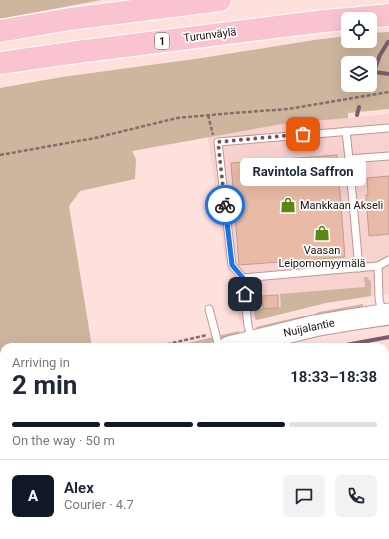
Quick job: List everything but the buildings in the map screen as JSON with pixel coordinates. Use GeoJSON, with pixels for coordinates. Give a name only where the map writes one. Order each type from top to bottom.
{"type":"FeatureCollection","features":[{"type":"Feature","properties":{"kind":"highway"},"geometry":{"type":"LineString","coordinates":[[0,31],[70,19],[220,0]]}},
{"type":"Feature","properties":{"kind":"highway","name":"Turunväylä"},"geometry":{"type":"LineString","coordinates":[[377,16],[389,15]]}},
{"type":"Feature","properties":{"kind":"highway","name":"Turunväylä"},"geometry":{"type":"LineString","coordinates":[[0,63],[92,50],[341,20]]}},
{"type":"Feature","properties":{"kind":"main road","name":"Nuijalantie"},"geometry":{"type":"LineString","coordinates":[[245,343],[314,326],[386,314]]}},
{"type":"Feature","properties":{"kind":"lane"},"geometry":{"type":"LineString","coordinates":[[253,341],[248,326],[243,278],[232,265],[218,142],[389,128]]}},
{"type":"Feature","properties":{"kind":"lane"},"geometry":{"type":"LineString","coordinates":[[346,131],[359,268]]}},
{"type":"Feature","properties":{"kind":"lane"},"geometry":{"type":"LineString","coordinates":[[349,159],[389,156]]}},
{"type":"Feature","properties":{"kind":"lane"},"geometry":{"type":"LineString","coordinates":[[243,278],[378,266],[389,260]]}},
{"type":"Feature","properties":{"kind":"lane"},"geometry":{"type":"LineString","coordinates":[[378,266],[379,298],[386,314]]}},
{"type":"Feature","properties":{"kind":"lane"},"geometry":{"type":"LineString","coordinates":[[209,308],[218,343]]}},
{"type":"Feature","properties":{"kind":"path"},"geometry":{"type":"LineString","coordinates":[[0,155],[95,138],[177,118],[233,112],[288,109],[389,92]]}},
{"type":"Feature","properties":{"kind":"path"},"geometry":{"type":"LineString","coordinates":[[208,115],[213,134],[218,142]]}},
{"type":"Feature","properties":{"kind":"shaded area"},"geometry":{"type":"Polygon","coordinates":[[[0,0],[101,0],[0,19],[0,0]]]}},
{"type":"Feature","properties":{"kind":"shaded area"},"geometry":{"type":"Polygon","coordinates":[[[389,32],[389,109],[348,113],[348,118],[282,124],[132,151],[136,159],[135,179],[80,191],[69,206],[91,343],[0,343],[0,88],[62,77],[202,58],[341,37],[341,48],[377,48],[377,33],[389,32]]]}},
{"type":"Feature","properties":{"kind":"shaded area"},"geometry":{"type":"Polygon","coordinates":[[[389,114],[389,294],[326,303],[257,320],[254,317],[240,324],[224,252],[208,137],[282,124],[389,114]]]}},
{"type":"Feature","properties":{"kind":"shaded area"},"geometry":{"type":"Polygon","coordinates":[[[364,277],[367,277],[371,282],[371,296],[326,303],[257,320],[255,319],[254,309],[281,307],[280,294],[365,287],[364,277]]]}},
{"type":"Feature","properties":{"kind":"shaded area"},"geometry":{"type":"Polygon","coordinates":[[[363,304],[363,309],[316,318],[315,314],[319,312],[363,304]]]}},
{"type":"Feature","properties":{"kind":"shaded area"},"geometry":{"type":"Polygon","coordinates":[[[303,316],[306,317],[307,320],[257,330],[256,327],[303,316]]]}},
{"type":"Feature","properties":{"kind":"shaded area"},"geometry":{"type":"Polygon","coordinates":[[[239,331],[235,337],[209,343],[188,343],[239,331]]]}},
{"type":"Feature","properties":{"kind":"waterway"},"geometry":{"type":"LineString","coordinates":[[377,63],[380,55],[389,42]]}},
{"type":"Feature","properties":{"kind":"waterway"},"geometry":{"type":"LineString","coordinates":[[377,72],[389,74]]}},
{"type":"Feature","properties":{"kind":"waterway"},"geometry":{"type":"LineString","coordinates":[[357,115],[359,107]]}},
{"type":"Feature","properties":{"kind":"waterway"},"geometry":{"type":"LineString","coordinates":[[357,343],[389,337]]}},
{"type":"Feature","properties":{"kind":"way so far"},"geometry":{"type":"LineString","coordinates":[[225,205],[218,142],[303,134]]}},
{"type":"Feature","properties":{"kind":"place","name":"Ravintola Saffron"},"geometry":{"type":"Point","coordinates":[303,134]}},
{"type":"Feature","properties":{"kind":"place","name":"Mankkaan Akseli"},"geometry":{"type":"Point","coordinates":[288,205]}},
{"type":"Feature","properties":{"kind":"place","name":"Vaasan Leipomomyymälä"},"geometry":{"type":"Point","coordinates":[322,233]}},
{"type":"Feature","properties":{"kind":"route"},"geometry":{"type":"LineString","coordinates":[[225,205],[232,265],[243,278],[245,294]]}}]}
